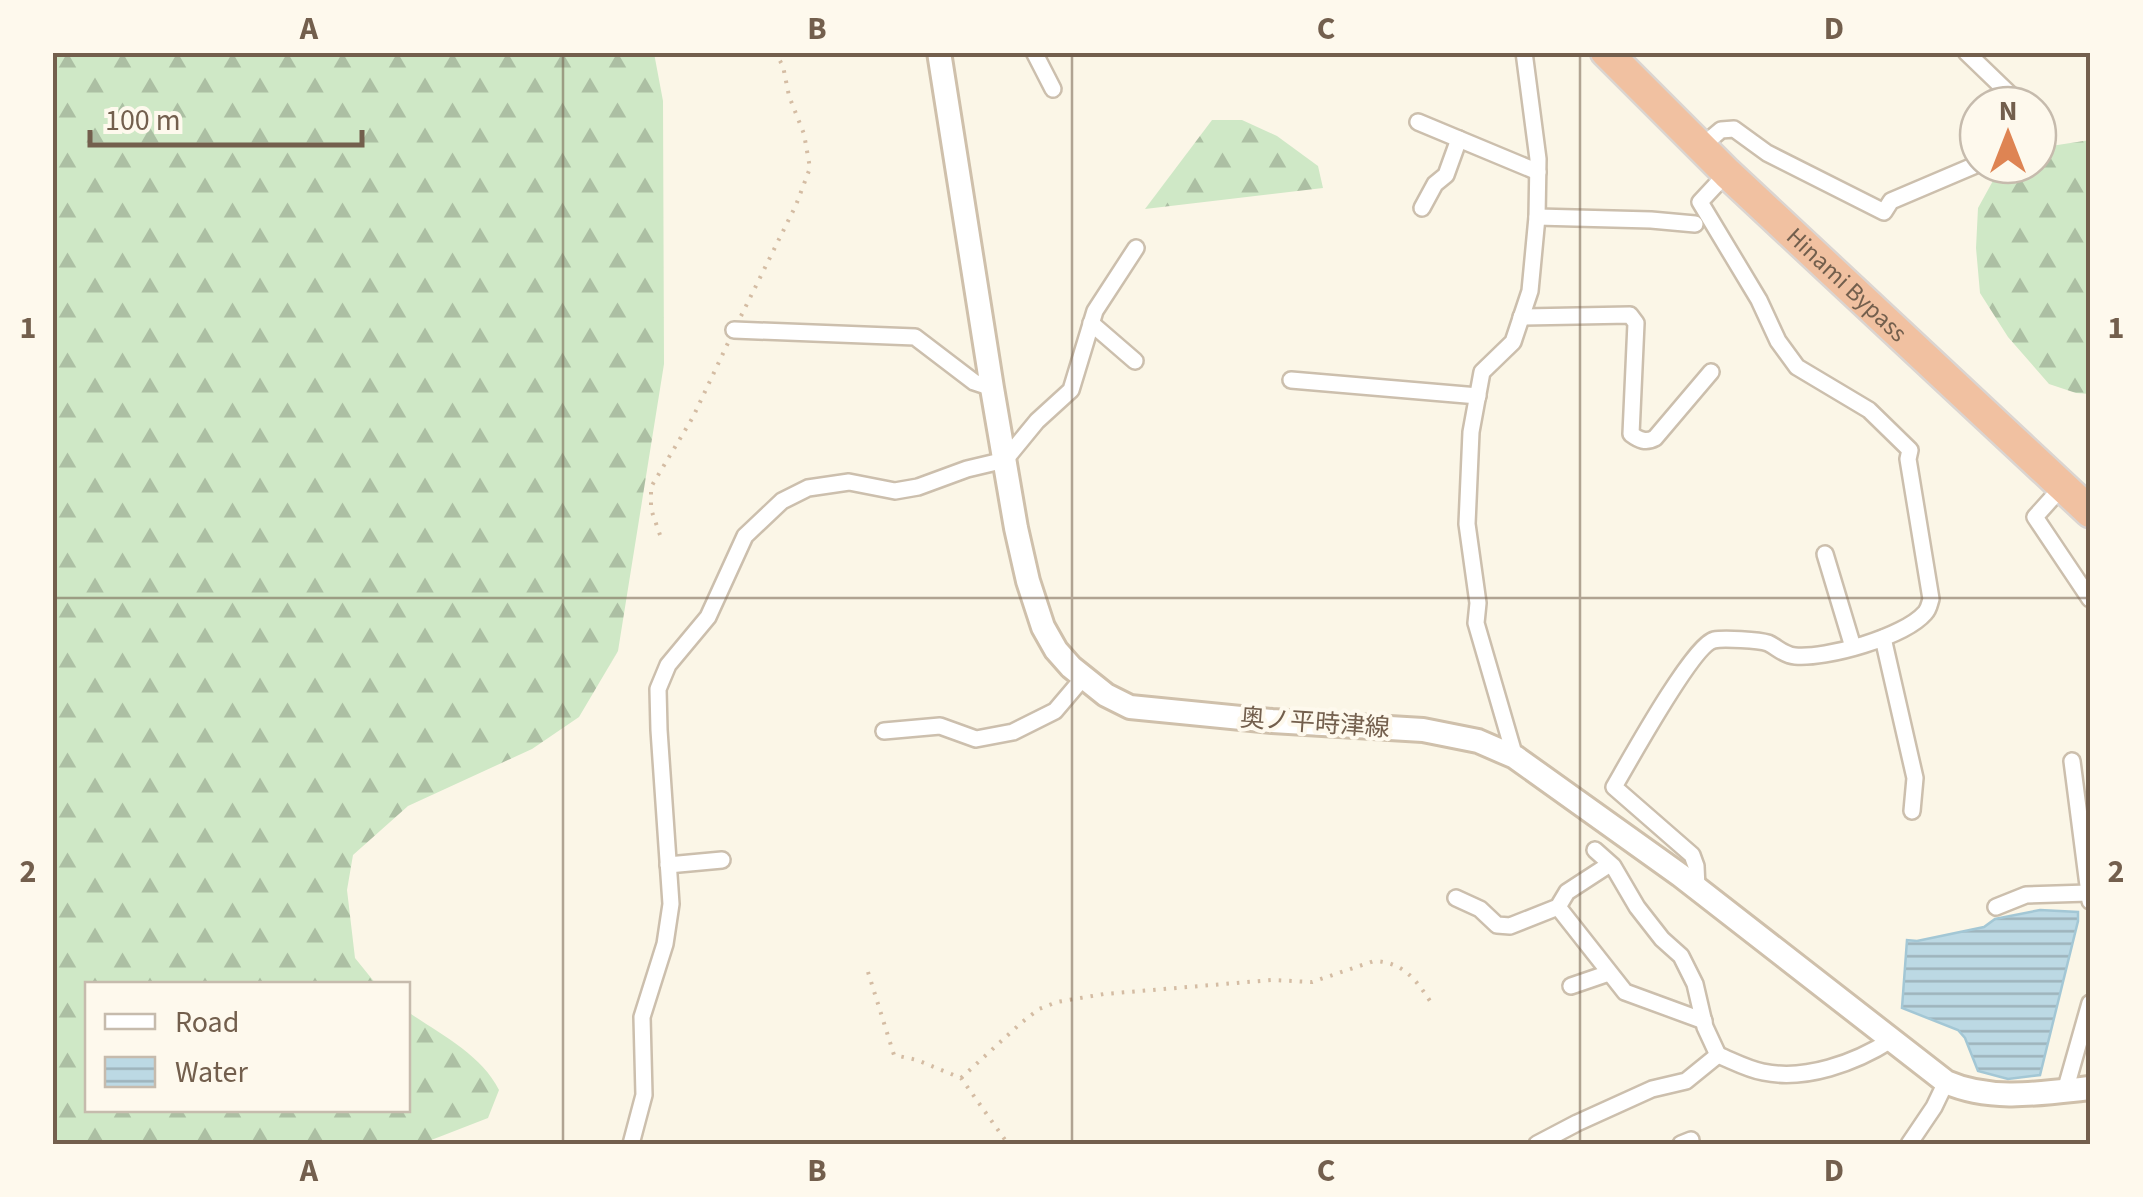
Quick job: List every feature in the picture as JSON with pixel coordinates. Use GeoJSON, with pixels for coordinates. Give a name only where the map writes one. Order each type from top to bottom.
{"type":"FeatureCollection","features":[{"type":"Feature","properties":{"kind":"highway","name":"Hinami Bypass"},"geometry":{"type":"LineString","coordinates":[[1606,52],[1727,173],[2090,512]]}},
{"type":"Feature","properties":{"kind":"main road","name":"奥ノ平時津線"},"geometry":{"type":"LineString","coordinates":[[944,53],[992,388],[1028,581],[1043,626],[1056,650],[1083,678],[1130,707],[1272,722],[1423,730],[1478,742],[1515,757],[1697,888],[1946,1082],[1989,1093],[2090,1088]]}},
{"type":"Feature","properties":{"kind":"street"},"geometry":{"type":"LineString","coordinates":[[1034,52],[1053,89]]}},
{"type":"Feature","properties":{"kind":"street"},"geometry":{"type":"LineString","coordinates":[[1515,757],[1476,623],[1478,603],[1468,524],[1472,432],[1482,372],[1513,342],[1530,290],[1538,172],[1524,52]]}},
{"type":"Feature","properties":{"kind":"street"},"geometry":{"type":"LineString","coordinates":[[1968,53],[2001,85]]}},
{"type":"Feature","properties":{"kind":"street"},"geometry":{"type":"LineString","coordinates":[[1418,122],[1538,172]]}},
{"type":"Feature","properties":{"kind":"street"},"geometry":{"type":"LineString","coordinates":[[1702,146],[1722,130],[1734,129],[1767,153],[1884,212],[1891,202],[1958,173]]}},
{"type":"Feature","properties":{"kind":"street"},"geometry":{"type":"LineString","coordinates":[[1422,208],[1434,184],[1446,175],[1460,139]]}},
{"type":"Feature","properties":{"kind":"street"},"geometry":{"type":"LineString","coordinates":[[1697,888],[1692,855],[1614,787],[1702,647],[1714,640],[1757,641],[1771,644],[1790,656],[1853,648],[1910,625],[1924,614],[1931,599],[1908,459],[1910,450],[1869,410],[1797,367],[1778,341],[1760,300],[1700,202],[1727,173]]}},
{"type":"Feature","properties":{"kind":"street"},"geometry":{"type":"LineString","coordinates":[[1537,217],[1695,224]]}},
{"type":"Feature","properties":{"kind":"street"},"geometry":{"type":"LineString","coordinates":[[632,1144],[644,1095],[642,1017],[665,944],[671,904],[658,688],[668,665],[708,617],[745,536],[782,501],[808,488],[849,482],[895,491],[918,487],[966,468],[1004,460],[1070,390],[1095,311],[1136,248]]}},
{"type":"Feature","properties":{"kind":"street"},"geometry":{"type":"LineString","coordinates":[[1521,317],[1634,318],[1631,434],[1638,440],[1655,438],[1712,372]]}},
{"type":"Feature","properties":{"kind":"street"},"geometry":{"type":"LineString","coordinates":[[1091,323],[1134,361]]}},
{"type":"Feature","properties":{"kind":"street"},"geometry":{"type":"LineString","coordinates":[[734,330],[915,337],[974,382],[992,388]]}},
{"type":"Feature","properties":{"kind":"street"},"geometry":{"type":"LineString","coordinates":[[1291,380],[1478,396]]}},
{"type":"Feature","properties":{"kind":"street"},"geometry":{"type":"LineString","coordinates":[[2062,487],[2035,517],[2090,599]]}},
{"type":"Feature","properties":{"kind":"street"},"geometry":{"type":"LineString","coordinates":[[1826,554],[1853,648]]}},
{"type":"Feature","properties":{"kind":"street"},"geometry":{"type":"LineString","coordinates":[[1883,638],[1915,778],[1912,811]]}},
{"type":"Feature","properties":{"kind":"street"},"geometry":{"type":"LineString","coordinates":[[884,730],[940,726],[976,739],[1014,732],[1055,710],[1083,678]]}},
{"type":"Feature","properties":{"kind":"street"},"geometry":{"type":"LineString","coordinates":[[1996,907],[2026,895],[2089,897],[2072,761]]}},
{"type":"Feature","properties":{"kind":"street"},"geometry":{"type":"LineString","coordinates":[[1595,850],[1610,864],[1662,939],[1681,956],[1695,984],[1718,1055],[1758,1071],[1797,1074],[1870,1054],[1891,1040]]}},
{"type":"Feature","properties":{"kind":"street"},"geometry":{"type":"LineString","coordinates":[[668,865],[722,860]]}},
{"type":"Feature","properties":{"kind":"street"},"geometry":{"type":"LineString","coordinates":[[1456,898],[1480,909],[1497,925],[1510,926],[1558,907],[1567,892],[1610,864]]}},
{"type":"Feature","properties":{"kind":"street"},"geometry":{"type":"LineString","coordinates":[[1558,907],[1625,992],[1704,1020]]}},
{"type":"Feature","properties":{"kind":"street"},"geometry":{"type":"LineString","coordinates":[[1571,986],[1610,973]]}},
{"type":"Feature","properties":{"kind":"street"},"geometry":{"type":"LineString","coordinates":[[2065,1091],[2090,1003]]}},
{"type":"Feature","properties":{"kind":"street"},"geometry":{"type":"LineString","coordinates":[[1537,1144],[1652,1090],[1686,1081],[1718,1055]]}},
{"type":"Feature","properties":{"kind":"street"},"geometry":{"type":"LineString","coordinates":[[1909,1144],[1946,1082]]}},
{"type":"Feature","properties":{"kind":"path"},"geometry":{"type":"LineString","coordinates":[[660,535],[650,509],[651,487],[693,417],[796,206],[810,168],[804,134],[775,52]]}},
{"type":"Feature","properties":{"kind":"path"},"geometry":{"type":"LineString","coordinates":[[961,1078],[1039,1009],[1104,994],[1272,980],[1312,982],[1384,961],[1406,970],[1430,1001]]}},
{"type":"Feature","properties":{"kind":"path"},"geometry":{"type":"LineString","coordinates":[[868,972],[894,1055],[961,1078],[1008,1144]]}},
{"type":"Feature","properties":{"kind":"green space"},"geometry":{"type":"Polygon","coordinates":[[[52,53],[654,53],[663,101],[664,364],[618,651],[579,717],[532,749],[408,806],[353,855],[347,890],[355,958],[374,982],[85,982],[85,1112],[410,1112],[410,1013],[471,1055],[491,1077],[499,1090],[488,1118],[421,1144],[53,1144],[52,53]]]}},
{"type":"Feature","properties":{"kind":"green space"},"geometry":{"type":"Polygon","coordinates":[[[1212,120],[1242,120],[1277,136],[1318,166],[1323,188],[1145,209],[1212,120]]]}},
{"type":"Feature","properties":{"kind":"green space"},"geometry":{"type":"Polygon","coordinates":[[[2090,140],[2090,394],[2049,384],[2008,337],[1980,293],[1978,208],[1991,185],[2058,185],[2058,145],[2090,140]]]}},
{"type":"Feature","properties":{"kind":"water"},"geometry":{"type":"Polygon","coordinates":[[[2040,910],[2078,912],[2078,921],[2040,1075],[2008,1079],[1978,1071],[1958,1030],[1902,1008],[1907,940],[1984,927],[1995,919],[2040,910]]]}}]}
